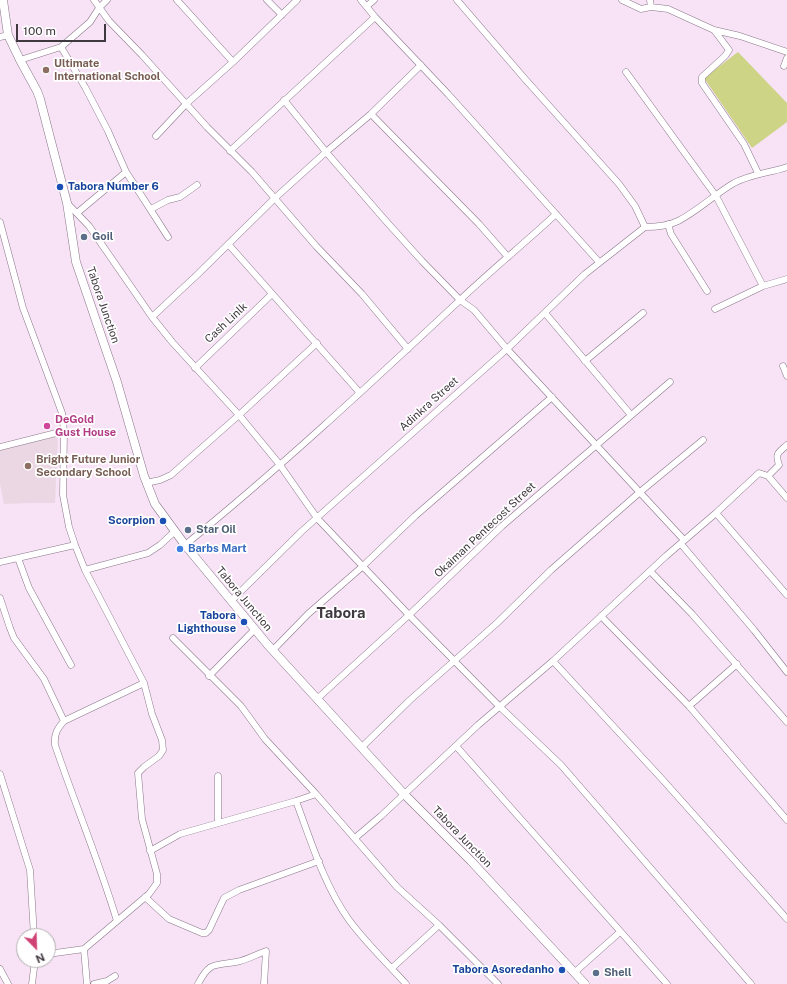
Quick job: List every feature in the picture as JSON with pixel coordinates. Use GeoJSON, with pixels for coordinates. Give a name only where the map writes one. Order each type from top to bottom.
{"type":"FeatureCollection","features":[{"type":"Feature","properties":{"kind":"street","name":"Tabora Junction"},"geometry":{"type":"LineString","coordinates":[[3,0],[4,36],[33,82],[40,99],[67,203],[76,262],[117,382],[146,483],[155,504],[174,532],[273,650],[404,794],[472,861],[585,984]]}},
{"type":"Feature","properties":{"kind":"street"},"geometry":{"type":"LineString","coordinates":[[94,0],[109,21],[230,151],[252,172],[316,246],[362,294],[408,349]]}},
{"type":"Feature","properties":{"kind":"street"},"geometry":{"type":"LineString","coordinates":[[20,60],[61,47],[90,22],[99,8],[107,0]]}},
{"type":"Feature","properties":{"kind":"street"},"geometry":{"type":"LineString","coordinates":[[177,0],[233,62]]}},
{"type":"Feature","properties":{"kind":"street"},"geometry":{"type":"LineString","coordinates":[[267,0],[282,15]]}},
{"type":"Feature","properties":{"kind":"street"},"geometry":{"type":"LineString","coordinates":[[156,136],[186,104],[233,62],[297,0]]}},
{"type":"Feature","properties":{"kind":"street"},"geometry":{"type":"LineString","coordinates":[[361,0],[598,262]]}},
{"type":"Feature","properties":{"kind":"street"},"geometry":{"type":"LineString","coordinates":[[367,6],[374,0]]}},
{"type":"Feature","properties":{"kind":"street"},"geometry":{"type":"LineString","coordinates":[[457,0],[619,184],[635,206],[645,226],[667,225],[678,221],[734,184],[758,173],[772,172],[787,167]]}},
{"type":"Feature","properties":{"kind":"street"},"geometry":{"type":"LineString","coordinates":[[622,0],[642,9],[651,7],[668,9],[714,30],[740,36],[787,52]]}},
{"type":"Feature","properties":{"kind":"street"},"geometry":{"type":"LineString","coordinates":[[650,0],[651,7]]}},
{"type":"Feature","properties":{"kind":"street"},"geometry":{"type":"LineString","coordinates":[[230,151],[376,17]]}},
{"type":"Feature","properties":{"kind":"street"},"geometry":{"type":"LineString","coordinates":[[714,30],[729,50],[725,56],[702,77],[702,83],[744,144],[758,173]]}},
{"type":"Feature","properties":{"kind":"street"},"geometry":{"type":"LineString","coordinates":[[61,47],[85,87],[108,131],[126,172],[168,237]]}},
{"type":"Feature","properties":{"kind":"street"},"geometry":{"type":"LineString","coordinates":[[784,66],[787,58]]}},
{"type":"Feature","properties":{"kind":"street"},"geometry":{"type":"LineString","coordinates":[[152,317],[229,245],[275,198],[371,114],[421,65]]}},
{"type":"Feature","properties":{"kind":"street"},"geometry":{"type":"LineString","coordinates":[[626,72],[716,196],[763,286]]}},
{"type":"Feature","properties":{"kind":"street"},"geometry":{"type":"LineString","coordinates":[[284,100],[326,152],[417,255],[460,300],[474,310],[507,348],[640,492],[683,542],[787,672]]}},
{"type":"Feature","properties":{"kind":"street"},"geometry":{"type":"LineString","coordinates":[[371,114],[479,224],[508,257]]}},
{"type":"Feature","properties":{"kind":"street"},"geometry":{"type":"LineString","coordinates":[[77,213],[126,172]]}},
{"type":"Feature","properties":{"kind":"street"},"geometry":{"type":"LineString","coordinates":[[151,209],[168,200],[180,197],[197,185]]}},
{"type":"Feature","properties":{"kind":"street"},"geometry":{"type":"LineString","coordinates":[[67,203],[90,226],[152,317],[195,368],[239,415],[280,465],[318,518],[409,615],[498,706],[561,765],[751,984]]}},
{"type":"Feature","properties":{"kind":"street"},"geometry":{"type":"LineString","coordinates":[[185,545],[280,465],[556,214]]}},
{"type":"Feature","properties":{"kind":"street"},"geometry":{"type":"LineString","coordinates":[[0,222],[23,308],[62,413],[64,431],[63,496],[69,527],[86,570],[144,682],[152,714],[162,740],[163,750],[159,756],[138,773],[142,819],[157,874],[157,883],[145,897],[84,949],[56,953]]}},
{"type":"Feature","properties":{"kind":"street"},"geometry":{"type":"LineString","coordinates":[[667,225],[671,234],[707,291]]}},
{"type":"Feature","properties":{"kind":"street","name":"Adinkra Street"},"geometry":{"type":"LineString","coordinates":[[231,601],[318,518],[507,348],[598,262],[645,226]]}},
{"type":"Feature","properties":{"kind":"street"},"geometry":{"type":"LineString","coordinates":[[229,245],[360,393]]}},
{"type":"Feature","properties":{"kind":"street"},"geometry":{"type":"LineString","coordinates":[[715,309],[763,286],[787,278]]}},
{"type":"Feature","properties":{"kind":"street","name":"Cash Linlk"},"geometry":{"type":"LineString","coordinates":[[195,368],[272,294]]}},
{"type":"Feature","properties":{"kind":"street"},"geometry":{"type":"LineString","coordinates":[[545,312],[631,415]]}},
{"type":"Feature","properties":{"kind":"street"},"geometry":{"type":"LineString","coordinates":[[585,361],[643,313]]}},
{"type":"Feature","properties":{"kind":"street"},"geometry":{"type":"LineString","coordinates":[[146,483],[160,480],[171,474],[239,415],[316,343]]}},
{"type":"Feature","properties":{"kind":"street"},"geometry":{"type":"LineString","coordinates":[[784,366],[787,376]]}},
{"type":"Feature","properties":{"kind":"street","name":"Okaiman Pentecost Street"},"geometry":{"type":"LineString","coordinates":[[318,698],[409,615],[502,526],[670,382]]}},
{"type":"Feature","properties":{"kind":"street"},"geometry":{"type":"LineString","coordinates":[[273,650],[308,614],[363,566],[432,501],[552,397]]}},
{"type":"Feature","properties":{"kind":"street"},"geometry":{"type":"LineString","coordinates":[[0,447],[64,431]]}},
{"type":"Feature","properties":{"kind":"street"},"geometry":{"type":"LineString","coordinates":[[362,747],[410,700],[497,623],[551,570],[640,492],[703,440]]}},
{"type":"Feature","properties":{"kind":"street"},"geometry":{"type":"LineString","coordinates":[[769,475],[779,466],[777,454],[787,445]]}},
{"type":"Feature","properties":{"kind":"street"},"geometry":{"type":"LineString","coordinates":[[355,838],[381,816],[498,706],[553,661],[759,473],[769,475],[787,498]]}},
{"type":"Feature","properties":{"kind":"street"},"geometry":{"type":"LineString","coordinates":[[716,513],[787,595]]}},
{"type":"Feature","properties":{"kind":"street"},"geometry":{"type":"LineString","coordinates":[[86,570],[148,553],[160,545],[174,532]]}},
{"type":"Feature","properties":{"kind":"street"},"geometry":{"type":"LineString","coordinates":[[0,562],[75,545]]}},
{"type":"Feature","properties":{"kind":"street"},"geometry":{"type":"LineString","coordinates":[[18,558],[29,588],[71,665]]}},
{"type":"Feature","properties":{"kind":"street"},"geometry":{"type":"LineString","coordinates":[[650,571],[692,614],[787,722]]}},
{"type":"Feature","properties":{"kind":"street"},"geometry":{"type":"LineString","coordinates":[[0,598],[14,638],[44,679],[64,721]]}},
{"type":"Feature","properties":{"kind":"street"},"geometry":{"type":"LineString","coordinates":[[601,616],[689,706],[787,820]]}},
{"type":"Feature","properties":{"kind":"street"},"geometry":{"type":"LineString","coordinates":[[209,676],[255,629]]}},
{"type":"Feature","properties":{"kind":"street"},"geometry":{"type":"LineString","coordinates":[[173,638],[209,676],[241,706],[265,739],[316,794],[397,887],[439,925],[498,984]]}},
{"type":"Feature","properties":{"kind":"street"},"geometry":{"type":"LineString","coordinates":[[553,661],[662,779],[787,919]]}},
{"type":"Feature","properties":{"kind":"street"},"geometry":{"type":"LineString","coordinates":[[689,706],[737,664]]}},
{"type":"Feature","properties":{"kind":"street"},"geometry":{"type":"LineString","coordinates":[[117,920],[54,739],[57,729],[64,721],[144,682]]}},
{"type":"Feature","properties":{"kind":"street"},"geometry":{"type":"LineString","coordinates":[[456,746],[667,984]]}},
{"type":"Feature","properties":{"kind":"street"},"geometry":{"type":"LineString","coordinates":[[0,774],[30,870],[34,928]]}},
{"type":"Feature","properties":{"kind":"street"},"geometry":{"type":"LineString","coordinates":[[218,776],[218,823]]}},
{"type":"Feature","properties":{"kind":"street"},"geometry":{"type":"LineString","coordinates":[[150,851],[180,834],[316,794]]}},
{"type":"Feature","properties":{"kind":"street"},"geometry":{"type":"LineString","coordinates":[[296,801],[319,861],[334,894],[349,920],[371,947],[406,984]]}},
{"type":"Feature","properties":{"kind":"street"},"geometry":{"type":"LineString","coordinates":[[145,897],[169,919],[202,933],[206,933],[209,930],[224,898],[239,890],[319,861]]}},
{"type":"Feature","properties":{"kind":"street"},"geometry":{"type":"LineString","coordinates":[[392,968],[439,925]]}},
{"type":"Feature","properties":{"kind":"street"},"geometry":{"type":"LineString","coordinates":[[575,972],[620,932]]}},
{"type":"Feature","properties":{"kind":"street"},"geometry":{"type":"LineString","coordinates":[[84,949],[87,984]]}},
{"type":"Feature","properties":{"kind":"street"},"geometry":{"type":"LineString","coordinates":[[198,984],[208,968],[216,964],[236,962],[266,951],[264,984]]}},
{"type":"Feature","properties":{"kind":"street"},"geometry":{"type":"LineString","coordinates":[[32,984],[33,968]]}},
{"type":"Feature","properties":{"kind":"street"},"geometry":{"type":"LineString","coordinates":[[0,969],[8,984]]}},
{"type":"Feature","properties":{"kind":"street"},"geometry":{"type":"LineString","coordinates":[[94,984],[107,982],[115,976]]}},
{"type":"Feature","properties":{"kind":"shaded area","name":"Bright Future Junior Secondary School"},"geometry":{"type":"Polygon","coordinates":[[[58,434],[55,503],[4,504],[0,483],[0,448],[58,434]]]}},
{"type":"Feature","properties":{"kind":"green space"},"geometry":{"type":"Polygon","coordinates":[[[738,52],[787,103],[787,122],[752,148],[704,78],[738,52]]]}},
{"type":"Feature","properties":{"kind":"place","name":"Ultimate International School"},"geometry":{"type":"Point","coordinates":[46,70]}},
{"type":"Feature","properties":{"kind":"place","name":"Tabora Number 6"},"geometry":{"type":"Point","coordinates":[60,187]}},
{"type":"Feature","properties":{"kind":"place","name":"Goil"},"geometry":{"type":"Point","coordinates":[84,237]}},
{"type":"Feature","properties":{"kind":"place","name":"DeGold Gust House"},"geometry":{"type":"Point","coordinates":[47,426]}},
{"type":"Feature","properties":{"kind":"place","name":"Bright Future Junior Secondary School"},"geometry":{"type":"Point","coordinates":[28,466]}},
{"type":"Feature","properties":{"kind":"place","name":"Scorpion"},"geometry":{"type":"Point","coordinates":[163,521]}},
{"type":"Feature","properties":{"kind":"place","name":"Star Oil"},"geometry":{"type":"Point","coordinates":[188,530]}},
{"type":"Feature","properties":{"kind":"place","name":"Barbs Mart"},"geometry":{"type":"Point","coordinates":[180,549]}},
{"type":"Feature","properties":{"kind":"place","name":"Tabora Lighthouse"},"geometry":{"type":"Point","coordinates":[244,622]}},
{"type":"Feature","properties":{"kind":"place","name":"Tabora Asoredanho"},"geometry":{"type":"Point","coordinates":[562,970]}},
{"type":"Feature","properties":{"kind":"place","name":"Shell"},"geometry":{"type":"Point","coordinates":[596,973]}},
{"type":"Feature","properties":{"kind":"district","name":"Tabora"},"geometry":{"type":"Point","coordinates":[341,613]}}]}
